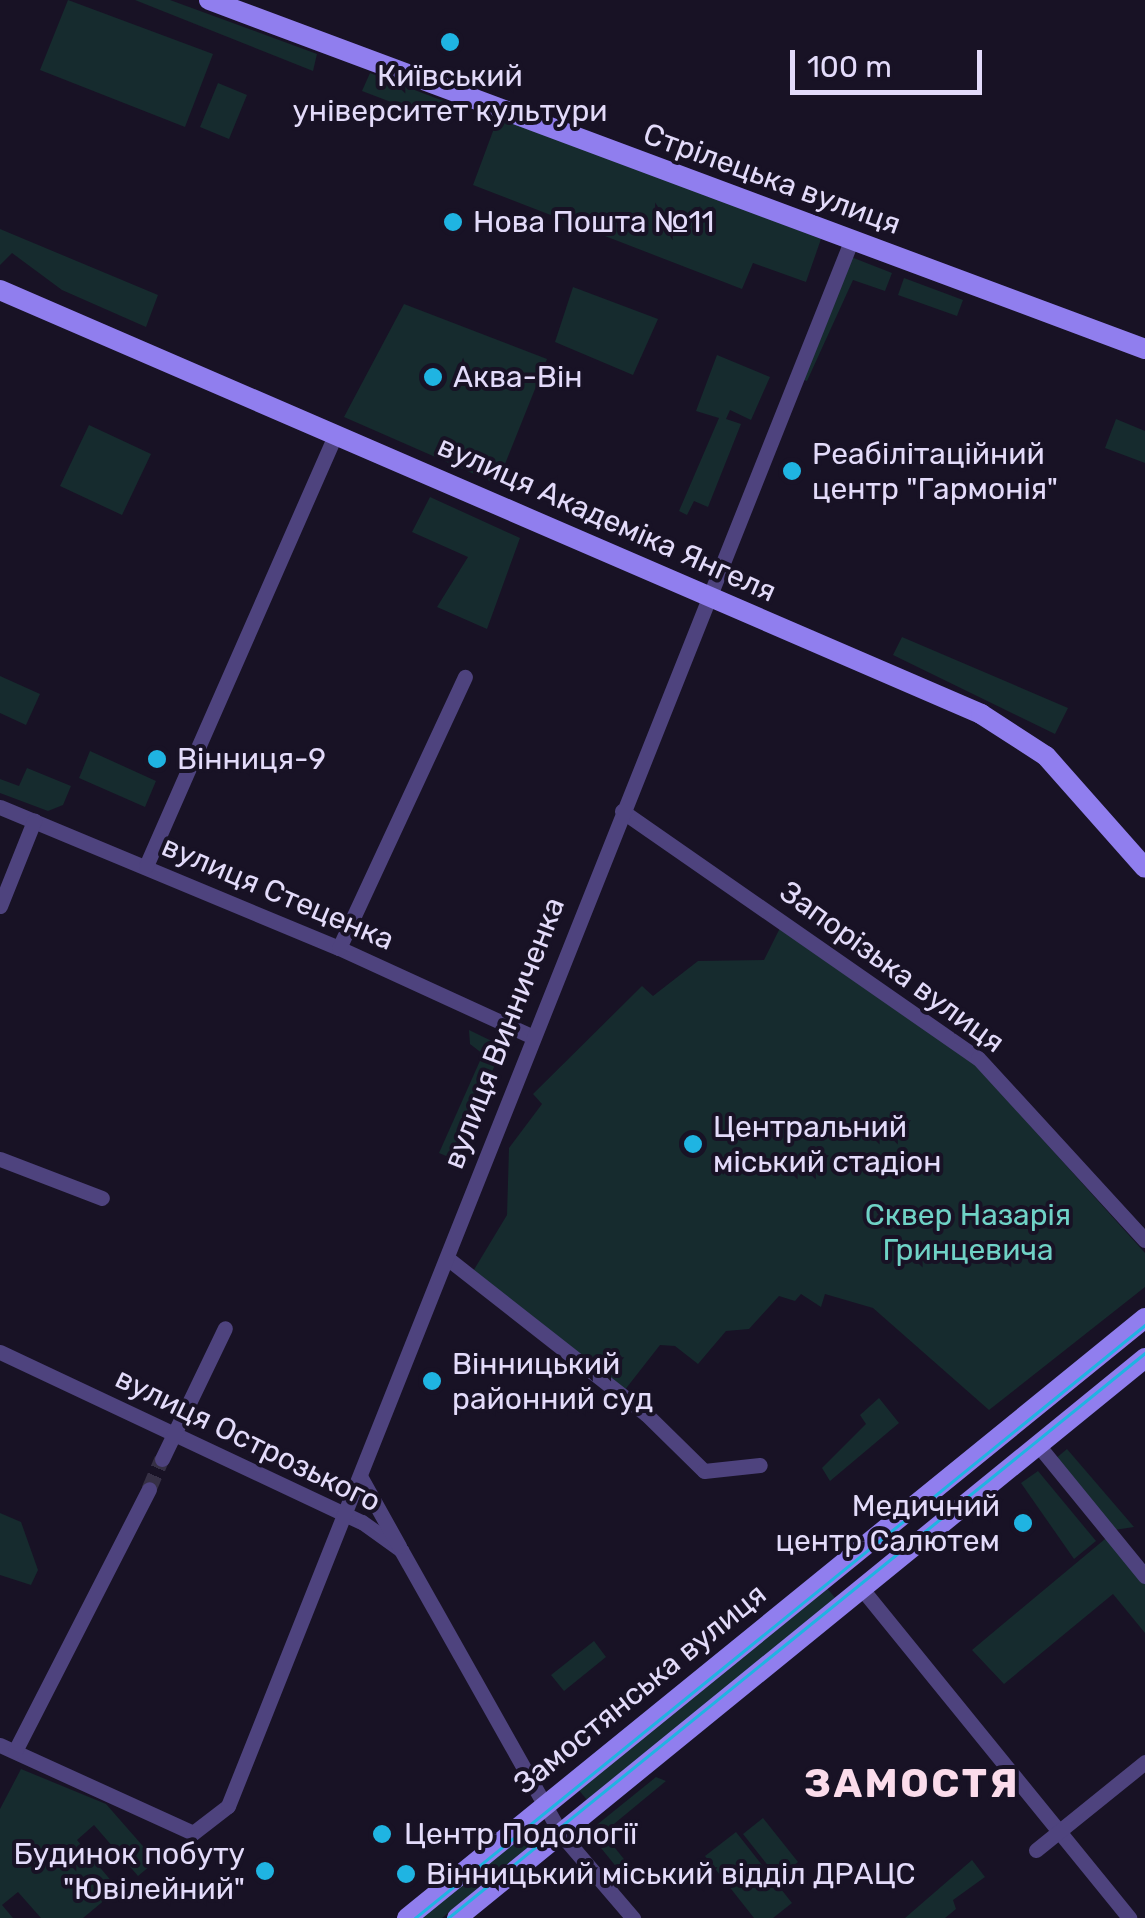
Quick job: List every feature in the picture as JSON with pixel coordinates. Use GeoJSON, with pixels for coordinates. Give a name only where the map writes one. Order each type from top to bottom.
{"type":"FeatureCollection","features":[{"type":"Feature","properties":{"kind":"main road","name":"Стрілецька вулиця"},"geometry":{"type":"LineString","coordinates":[[209,0],[1145,349]]}},
{"type":"Feature","properties":{"kind":"main road","name":"вулиця Академіка Янгеля"},"geometry":{"type":"LineString","coordinates":[[0,290],[336,433],[1006,728],[1046,756],[1145,868]]}},
{"type":"Feature","properties":{"kind":"main road","name":"Замостянська вулиця"},"geometry":{"type":"LineString","coordinates":[[406,1918],[1145,1318]]}},
{"type":"Feature","properties":{"kind":"main road","name":"Замостянська вулиця"},"geometry":{"type":"LineString","coordinates":[[457,1918],[1145,1358]]}},
{"type":"Feature","properties":{"kind":"street","name":"вулиця Винниченка"},"geometry":{"type":"LineString","coordinates":[[7,1748],[193,1833],[228,1806],[362,1478],[530,1036],[852,240]]}},
{"type":"Feature","properties":{"kind":"street"},"geometry":{"type":"LineString","coordinates":[[146,866],[336,433]]}},
{"type":"Feature","properties":{"kind":"street"},"geometry":{"type":"LineString","coordinates":[[339,948],[465,677]]}},
{"type":"Feature","properties":{"kind":"street","name":"вулиця Стеценка"},"geometry":{"type":"LineString","coordinates":[[0,807],[339,948],[530,1036]]}},
{"type":"Feature","properties":{"kind":"street","name":"Запорізька вулиця"},"geometry":{"type":"LineString","coordinates":[[622,812],[978,1058],[1145,1240]]}},
{"type":"Feature","properties":{"kind":"street"},"geometry":{"type":"LineString","coordinates":[[0,906],[34,820]]}},
{"type":"Feature","properties":{"kind":"street"},"geometry":{"type":"LineString","coordinates":[[0,1159],[102,1198]]}},
{"type":"Feature","properties":{"kind":"street"},"geometry":{"type":"LineString","coordinates":[[447,1258],[646,1414],[704,1471],[760,1466]]}},
{"type":"Feature","properties":{"kind":"street"},"geometry":{"type":"LineString","coordinates":[[162,1459],[225,1328]]}},
{"type":"Feature","properties":{"kind":"street","name":"вулиця Острозького"},"geometry":{"type":"LineString","coordinates":[[0,1352],[347,1515],[401,1550],[561,1834],[632,1918]]}},
{"type":"Feature","properties":{"kind":"street"},"geometry":{"type":"LineString","coordinates":[[1038,1445],[1145,1576]]}},
{"type":"Feature","properties":{"kind":"street"},"geometry":{"type":"LineString","coordinates":[[362,1478],[401,1550]]}},
{"type":"Feature","properties":{"kind":"street"},"geometry":{"type":"LineString","coordinates":[[7,1748],[149,1489]]}},
{"type":"Feature","properties":{"kind":"street"},"geometry":{"type":"LineString","coordinates":[[862,1588],[1129,1918]]}},
{"type":"Feature","properties":{"kind":"street"},"geometry":{"type":"LineString","coordinates":[[1036,1850],[1145,1762]]}},
{"type":"Feature","properties":{"kind":"green space"},"geometry":{"type":"Polygon","coordinates":[[[68,0],[213,54],[185,127],[40,70],[68,0]]]}},
{"type":"Feature","properties":{"kind":"green space"},"geometry":{"type":"Polygon","coordinates":[[[135,0],[170,0],[317,54],[313,71],[135,0]]]}},
{"type":"Feature","properties":{"kind":"green space"},"geometry":{"type":"Polygon","coordinates":[[[370,73],[462,108],[460,116],[438,109],[433,118],[362,91],[370,73]]]}},
{"type":"Feature","properties":{"kind":"green space"},"geometry":{"type":"Polygon","coordinates":[[[218,83],[247,95],[229,139],[200,127],[218,83]]]}},
{"type":"Feature","properties":{"kind":"green space"},"geometry":{"type":"Polygon","coordinates":[[[499,115],[821,239],[806,282],[753,263],[742,289],[473,185],[499,115]]]}},
{"type":"Feature","properties":{"kind":"green space"},"geometry":{"type":"Polygon","coordinates":[[[0,229],[158,295],[146,327],[62,290],[12,253],[0,265],[0,229]]]}},
{"type":"Feature","properties":{"kind":"green space"},"geometry":{"type":"Polygon","coordinates":[[[846,255],[892,273],[885,291],[853,280],[807,381],[796,377],[846,255]]]}},
{"type":"Feature","properties":{"kind":"green space"},"geometry":{"type":"Polygon","coordinates":[[[904,278],[963,300],[957,316],[898,295],[904,278]]]}},
{"type":"Feature","properties":{"kind":"green space"},"geometry":{"type":"Polygon","coordinates":[[[573,287],[658,319],[633,375],[555,342],[573,287]]]}},
{"type":"Feature","properties":{"kind":"green space"},"geometry":{"type":"Polygon","coordinates":[[[404,304],[547,359],[497,484],[344,417],[404,304]]]}},
{"type":"Feature","properties":{"kind":"green space"},"geometry":{"type":"Polygon","coordinates":[[[717,355],[770,377],[751,420],[730,410],[726,419],[741,424],[708,507],[694,501],[687,515],[679,511],[719,418],[696,411],[717,355]]]}},
{"type":"Feature","properties":{"kind":"green space"},"geometry":{"type":"Polygon","coordinates":[[[1116,419],[1145,431],[1145,463],[1105,448],[1116,419]]]}},
{"type":"Feature","properties":{"kind":"green space"},"geometry":{"type":"Polygon","coordinates":[[[89,425],[151,454],[122,515],[60,486],[89,425]]]}},
{"type":"Feature","properties":{"kind":"green space"},"geometry":{"type":"Polygon","coordinates":[[[430,497],[520,538],[487,629],[437,607],[468,557],[412,532],[430,497]]]}},
{"type":"Feature","properties":{"kind":"green space"},"geometry":{"type":"Polygon","coordinates":[[[902,637],[1068,708],[1055,734],[893,655],[902,637]]]}},
{"type":"Feature","properties":{"kind":"green space"},"geometry":{"type":"Polygon","coordinates":[[[0,676],[40,694],[26,725],[0,713],[0,676]]]}},
{"type":"Feature","properties":{"kind":"green space"},"geometry":{"type":"Polygon","coordinates":[[[90,751],[156,781],[145,807],[79,778],[90,751]]]}},
{"type":"Feature","properties":{"kind":"green space"},"geometry":{"type":"Polygon","coordinates":[[[27,768],[71,786],[63,805],[48,811],[0,793],[0,779],[19,786],[27,768]]]}},
{"type":"Feature","properties":{"kind":"green space","name":"Сквер Назарія Гринцевича"},"geometry":{"type":"Polygon","coordinates":[[[781,926],[974,1063],[1145,1253],[1145,1287],[989,1410],[873,1308],[825,1294],[821,1307],[801,1294],[795,1301],[779,1296],[749,1329],[726,1331],[698,1364],[675,1346],[660,1345],[624,1391],[472,1273],[507,1215],[509,1148],[542,1104],[533,1094],[642,986],[653,996],[698,961],[764,960],[781,926]]]}},
{"type":"Feature","properties":{"kind":"green space"},"geometry":{"type":"Polygon","coordinates":[[[469,1030],[502,1046],[458,1161],[439,1153],[483,1054],[470,1044],[469,1030]]]}},
{"type":"Feature","properties":{"kind":"green space"},"geometry":{"type":"Polygon","coordinates":[[[879,1398],[899,1423],[830,1481],[822,1468],[866,1424],[860,1415],[879,1398]]]}},
{"type":"Feature","properties":{"kind":"green space"},"geometry":{"type":"Polygon","coordinates":[[[1067,1449],[1134,1527],[1114,1530],[1055,1459],[1067,1449]]]}},
{"type":"Feature","properties":{"kind":"green space"},"geometry":{"type":"Polygon","coordinates":[[[1038,1471],[1096,1541],[1074,1559],[1021,1483],[1038,1471]]]}},
{"type":"Feature","properties":{"kind":"green space"},"geometry":{"type":"Polygon","coordinates":[[[0,1513],[21,1522],[38,1570],[31,1585],[0,1575],[0,1513]]]}},
{"type":"Feature","properties":{"kind":"green space"},"geometry":{"type":"Polygon","coordinates":[[[1111,1534],[1145,1576],[1145,1633],[1113,1594],[1004,1684],[972,1650],[1111,1534]]]}},
{"type":"Feature","properties":{"kind":"green space"},"geometry":{"type":"Polygon","coordinates":[[[826,1587],[836,1599],[587,1800],[578,1789],[826,1587]]]}},
{"type":"Feature","properties":{"kind":"green space"},"geometry":{"type":"Polygon","coordinates":[[[594,1641],[606,1657],[564,1691],[551,1675],[594,1641]]]}},
{"type":"Feature","properties":{"kind":"green space"},"geometry":{"type":"Polygon","coordinates":[[[21,1769],[106,1804],[156,1861],[138,1876],[94,1825],[77,1840],[118,1889],[83,1918],[41,1918],[18,1892],[2,1905],[13,1918],[0,1918],[0,1809],[21,1769]]]}},
{"type":"Feature","properties":{"kind":"green space"},"geometry":{"type":"Polygon","coordinates":[[[656,1777],[666,1781],[603,1833],[640,1879],[631,1885],[588,1832],[656,1777]]]}},
{"type":"Feature","properties":{"kind":"green space"},"geometry":{"type":"Polygon","coordinates":[[[763,1818],[798,1862],[778,1878],[743,1834],[763,1818]]]}},
{"type":"Feature","properties":{"kind":"green space"},"geometry":{"type":"Polygon","coordinates":[[[736,1832],[792,1903],[773,1918],[754,1918],[705,1856],[736,1832]]]}},
{"type":"Feature","properties":{"kind":"green space"},"geometry":{"type":"Polygon","coordinates":[[[520,1836],[529,1848],[442,1918],[419,1918],[520,1836]]]}},
{"type":"Feature","properties":{"kind":"green space"},"geometry":{"type":"Polygon","coordinates":[[[972,1860],[985,1877],[953,1900],[956,1909],[945,1918],[905,1918],[972,1860]]]}},
{"type":"Feature","properties":{"kind":"tunnel"},"geometry":{"type":"LineString","coordinates":[[149,1489],[162,1459]]}},
{"type":"Feature","properties":{"kind":"tram line"},"geometry":{"type":"LineString","coordinates":[[415,1918],[1145,1325]]}},
{"type":"Feature","properties":{"kind":"tram line"},"geometry":{"type":"LineString","coordinates":[[448,1918],[1145,1353]]}},
{"type":"Feature","properties":{"kind":"place","name":"Київський університет культури"},"geometry":{"type":"Point","coordinates":[450,42]}},
{"type":"Feature","properties":{"kind":"place","name":"Нова Пошта №11"},"geometry":{"type":"Point","coordinates":[453,222]}},
{"type":"Feature","properties":{"kind":"place","name":"Аква-Він"},"geometry":{"type":"Point","coordinates":[433,377]}},
{"type":"Feature","properties":{"kind":"place","name":"Реабілітаційний центр \"Гармонія\""},"geometry":{"type":"Point","coordinates":[792,471]}},
{"type":"Feature","properties":{"kind":"place","name":"Вінниця-9"},"geometry":{"type":"Point","coordinates":[157,759]}},
{"type":"Feature","properties":{"kind":"place","name":"Центральний міський стадіон"},"geometry":{"type":"Point","coordinates":[693,1144]}},
{"type":"Feature","properties":{"kind":"place","name":"Вінницький районний суд"},"geometry":{"type":"Point","coordinates":[432,1381]}},
{"type":"Feature","properties":{"kind":"place","name":"Медичний центр Салютем"},"geometry":{"type":"Point","coordinates":[1023,1523]}},
{"type":"Feature","properties":{"kind":"place","name":"Центр Подології"},"geometry":{"type":"Point","coordinates":[382,1834]}},
{"type":"Feature","properties":{"kind":"place","name":"Будинок побуту \"Ювілейний\""},"geometry":{"type":"Point","coordinates":[265,1871]}},
{"type":"Feature","properties":{"kind":"place","name":"Вінницький міський відділ ДРАЦС"},"geometry":{"type":"Point","coordinates":[406,1874]}},
{"type":"Feature","properties":{"kind":"district","name":"ЗАМОСТЯ"},"geometry":{"type":"Point","coordinates":[912,1784]}}]}
